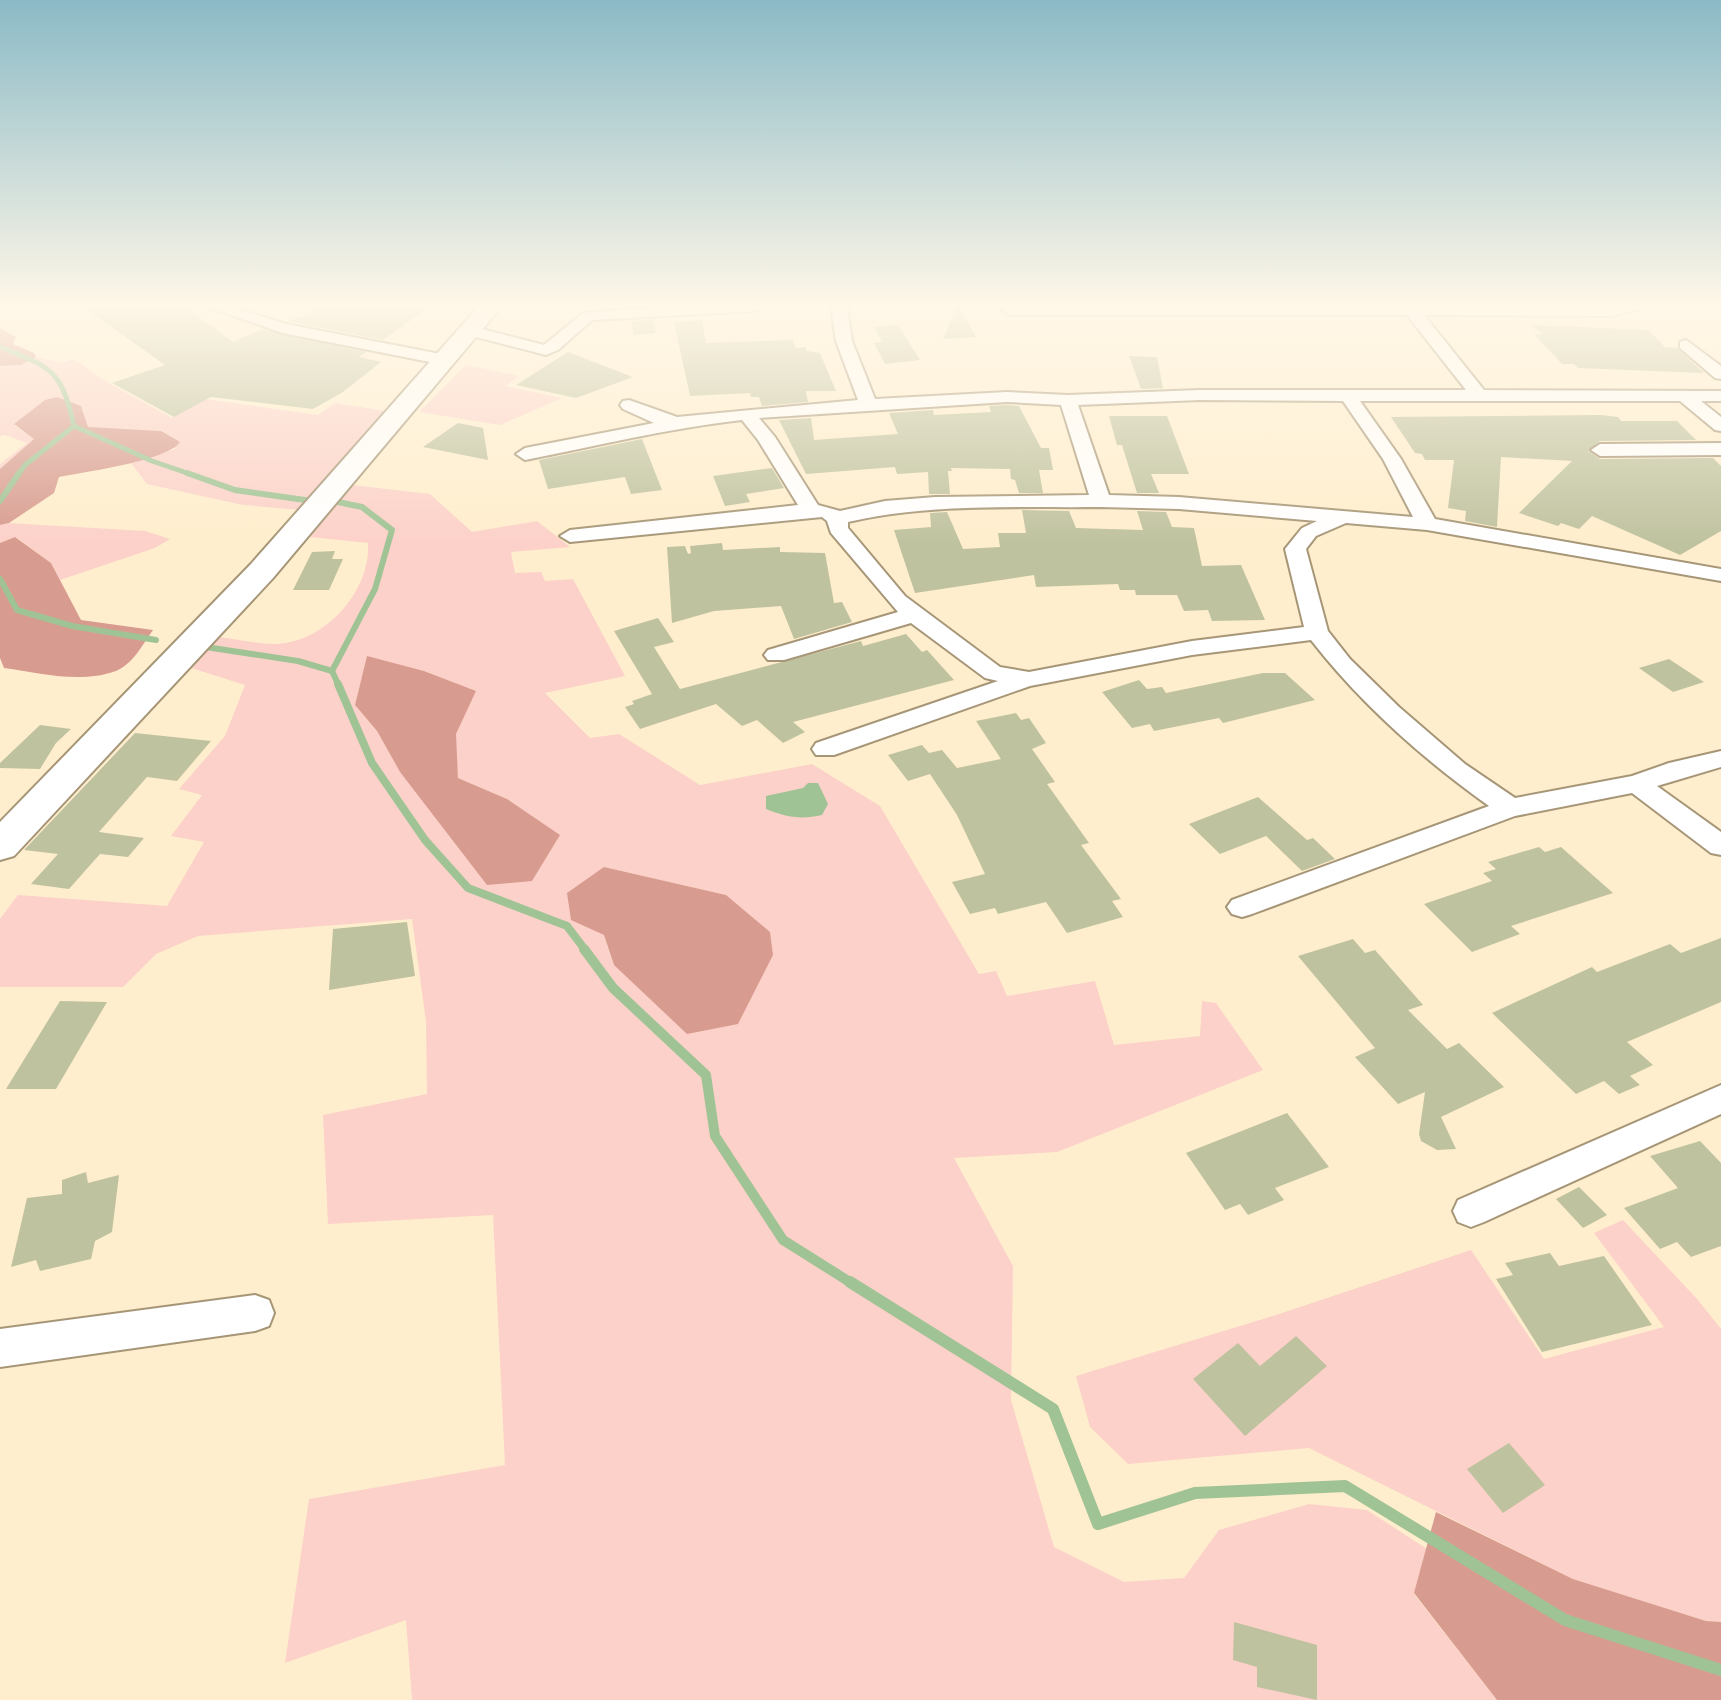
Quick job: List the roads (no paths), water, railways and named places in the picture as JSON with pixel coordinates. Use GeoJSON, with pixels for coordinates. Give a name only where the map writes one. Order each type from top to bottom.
{"type":"FeatureCollection","features":[{"type":"Feature","properties":{"kind":"street"},"geometry":{"type":"LineString","coordinates":[[0,846],[262,571],[423,385]]}},
{"type":"Feature","properties":{"kind":"street"},"geometry":{"type":"LineString","coordinates":[[861,385],[868,404]]}},
{"type":"Feature","properties":{"kind":"street"},"geometry":{"type":"LineString","coordinates":[[1471,385],[1479,396]]}},
{"type":"Feature","properties":{"kind":"street"},"geometry":{"type":"LineString","coordinates":[[1347,394],[1392,459],[1427,524]]}},
{"type":"Feature","properties":{"kind":"street"},"geometry":{"type":"LineString","coordinates":[[525,454],[647,431],[677,422],[868,404],[1007,397],[1068,400],[1347,394],[1721,396]]}},
{"type":"Feature","properties":{"kind":"street"},"geometry":{"type":"LineString","coordinates":[[1683,395],[1721,426]]}},
{"type":"Feature","properties":{"kind":"street"},"geometry":{"type":"LineString","coordinates":[[1068,400],[1101,501]]}},
{"type":"Feature","properties":{"kind":"street"},"geometry":{"type":"LineString","coordinates":[[629,405],[660,419],[677,422]]}},
{"type":"Feature","properties":{"kind":"street"},"geometry":{"type":"LineString","coordinates":[[746,414],[766,437],[811,510]]}},
{"type":"Feature","properties":{"kind":"street"},"geometry":{"type":"LineString","coordinates":[[1600,450],[1721,449]]}},
{"type":"Feature","properties":{"kind":"street"},"geometry":{"type":"LineString","coordinates":[[570,536],[811,510],[827,512],[837,518],[907,505],[1101,501],[1427,524],[1721,575]]}},
{"type":"Feature","properties":{"kind":"street"},"geometry":{"type":"LineString","coordinates":[[1240,509],[1284,540],[1317,632],[1342,664],[1390,712],[1456,770],[1510,808]]}},
{"type":"Feature","properties":{"kind":"street"},"geometry":{"type":"LineString","coordinates":[[837,518],[838,529],[897,601],[913,615],[993,673],[1029,679]]}},
{"type":"Feature","properties":{"kind":"street"},"geometry":{"type":"LineString","coordinates":[[1284,540],[1343,518]]}},
{"type":"Feature","properties":{"kind":"street"},"geometry":{"type":"LineString","coordinates":[[776,655],[913,615]]}},
{"type":"Feature","properties":{"kind":"street"},"geometry":{"type":"LineString","coordinates":[[825,749],[1029,679],[1192,648],[1317,632]]}},
{"type":"Feature","properties":{"kind":"street"},"geometry":{"type":"LineString","coordinates":[[1242,907],[1510,808],[1637,784],[1678,769],[1721,759]]}},
{"type":"Feature","properties":{"kind":"street"},"geometry":{"type":"LineString","coordinates":[[1637,784],[1721,846]]}},
{"type":"Feature","properties":{"kind":"street"},"geometry":{"type":"LineString","coordinates":[[1471,1211],[1721,1099]]}},
{"type":"Feature","properties":{"kind":"street"},"geometry":{"type":"LineString","coordinates":[[0,1348],[255,1313]]}},
{"type":"Feature","properties":{"kind":"waterway"},"geometry":{"type":"LineString","coordinates":[[61,385],[74,426]]}},
{"type":"Feature","properties":{"kind":"waterway"},"geometry":{"type":"LineString","coordinates":[[18,475],[25,465],[74,426]]}},
{"type":"Feature","properties":{"kind":"waterway"},"geometry":{"type":"LineString","coordinates":[[74,426],[152,461],[193,475]]}},
{"type":"Feature","properties":{"kind":"waterway"},"geometry":{"type":"LineString","coordinates":[[0,501],[19,473]]}},
{"type":"Feature","properties":{"kind":"waterway"},"geometry":{"type":"LineString","coordinates":[[187,473],[235,490],[312,501]]}},
{"type":"Feature","properties":{"kind":"waterway"},"geometry":{"type":"LineString","coordinates":[[332,671],[375,589],[392,530],[362,507],[338,502]]}},
{"type":"Feature","properties":{"kind":"waterway"},"geometry":{"type":"LineString","coordinates":[[0,579],[17,610],[72,626],[156,640]]}},
{"type":"Feature","properties":{"kind":"waterway"},"geometry":{"type":"LineString","coordinates":[[199,646],[298,661],[332,671]]}},
{"type":"Feature","properties":{"kind":"waterway"},"geometry":{"type":"LineString","coordinates":[[332,671],[339,686]]}},
{"type":"Feature","properties":{"kind":"waterway"},"geometry":{"type":"LineString","coordinates":[[338,684],[372,763],[425,840],[468,888],[567,926],[586,951]]}},
{"type":"Feature","properties":{"kind":"waterway"},"geometry":{"type":"LineString","coordinates":[[584,949],[613,988],[706,1075],[715,1136],[783,1240],[853,1284]]}},
{"type":"Feature","properties":{"kind":"waterway"},"geometry":{"type":"LineString","coordinates":[[850,1282],[1053,1409],[1098,1524],[1195,1493],[1345,1486],[1565,1620],[1721,1670]]}}]}
